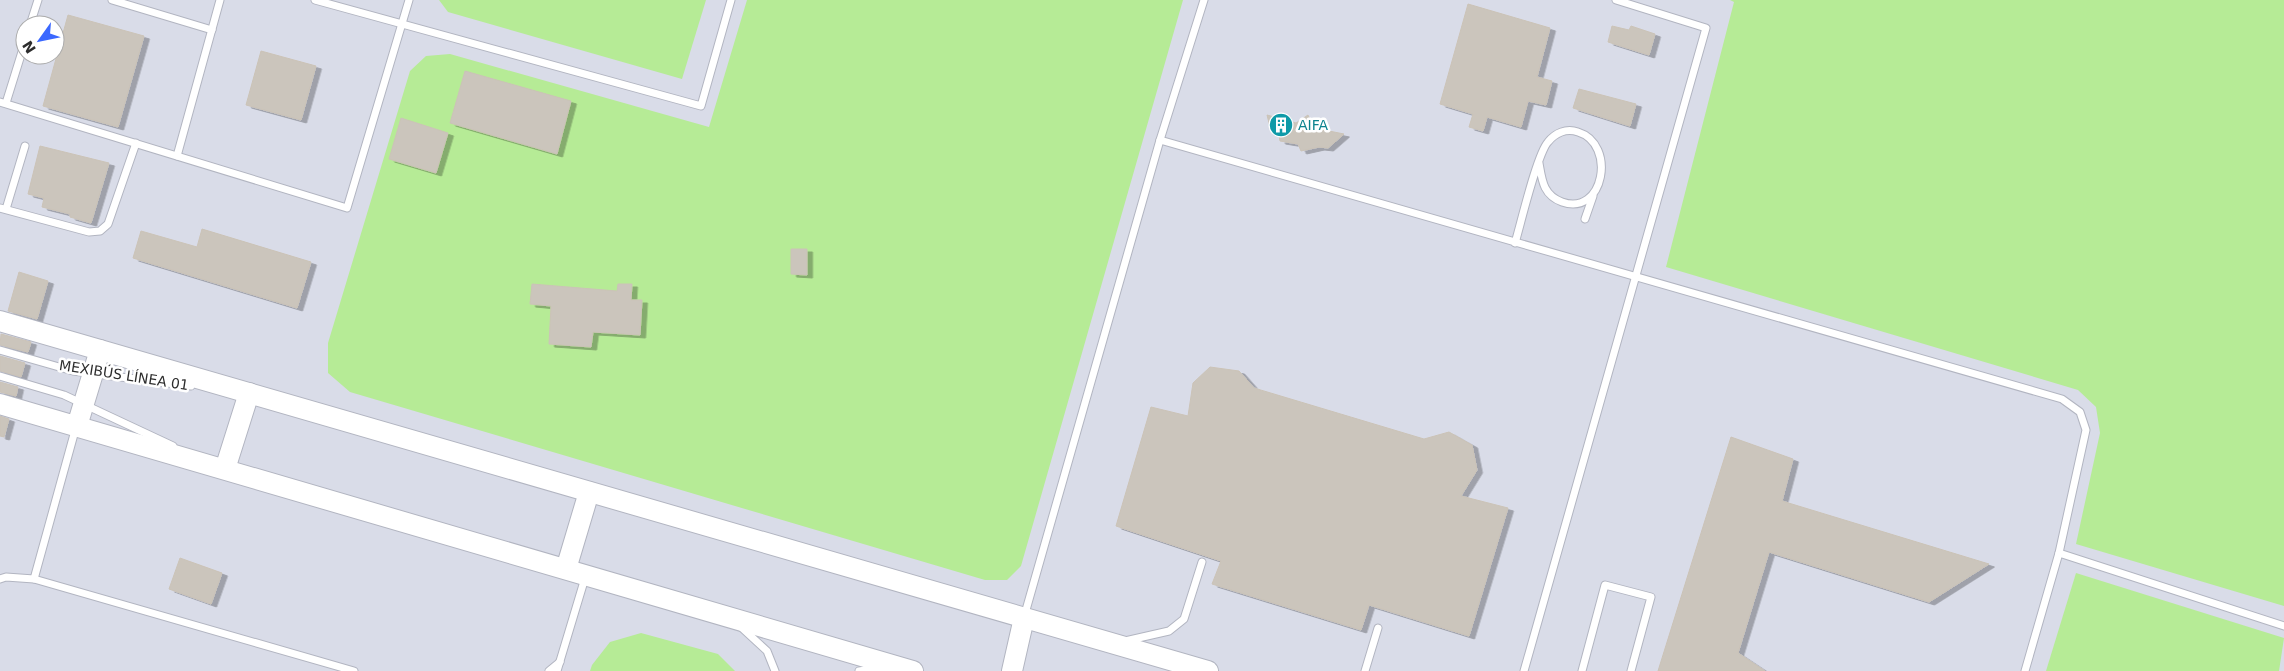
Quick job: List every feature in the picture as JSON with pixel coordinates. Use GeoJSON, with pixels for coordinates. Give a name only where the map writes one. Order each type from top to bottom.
{"type":"FeatureCollection","features":[{"type":"Feature","properties":{"kind":"street"},"geometry":{"type":"LineString","coordinates":[[0,321],[1208,671]]}},
{"type":"Feature","properties":{"kind":"street"},"geometry":{"type":"LineString","coordinates":[[77,426],[100,350]]}},
{"type":"Feature","properties":{"kind":"street"},"geometry":{"type":"LineString","coordinates":[[225,469],[249,393]]}},
{"type":"Feature","properties":{"kind":"street"},"geometry":{"type":"LineString","coordinates":[[0,404],[904,668]]}},
{"type":"Feature","properties":{"kind":"street"},"geometry":{"type":"LineString","coordinates":[[566,569],[589,492]]}},
{"type":"Feature","properties":{"kind":"street"},"geometry":{"type":"LineString","coordinates":[[1012,671],[1024,618]]}},
{"type":"Feature","properties":{"kind":"lane"},"geometry":{"type":"LineString","coordinates":[[33,15],[38,0]]}},
{"type":"Feature","properties":{"kind":"lane"},"geometry":{"type":"LineString","coordinates":[[112,0],[212,30]]}},
{"type":"Feature","properties":{"kind":"lane"},"geometry":{"type":"LineString","coordinates":[[177,156],[220,0]]}},
{"type":"Feature","properties":{"kind":"lane"},"geometry":{"type":"LineString","coordinates":[[315,0],[701,106],[731,0]]}},
{"type":"Feature","properties":{"kind":"lane"},"geometry":{"type":"LineString","coordinates":[[17,65],[3,102],[347,208],[408,0]]}},
{"type":"Feature","properties":{"kind":"lane"},"geometry":{"type":"LineString","coordinates":[[1024,618],[1160,140],[1204,0]]}},
{"type":"Feature","properties":{"kind":"lane"},"geometry":{"type":"LineString","coordinates":[[1524,671],[1706,28],[1616,0]]}},
{"type":"Feature","properties":{"kind":"lane"},"geometry":{"type":"LineString","coordinates":[[1515,243],[1543,148],[1558,133],[1575,131],[1592,139],[1597,146],[1601,159],[1598,186],[1586,201],[1571,205],[1551,197],[1544,188],[1539,163]]}},
{"type":"Feature","properties":{"kind":"lane"},"geometry":{"type":"LineString","coordinates":[[1160,140],[2062,399],[2080,412],[2086,430],[2059,552],[2025,671]]}},
{"type":"Feature","properties":{"kind":"lane"},"geometry":{"type":"LineString","coordinates":[[26,146],[3,209],[90,232],[100,231],[108,224],[136,143]]}},
{"type":"Feature","properties":{"kind":"lane"},"geometry":{"type":"LineString","coordinates":[[1585,219],[1593,194]]}},
{"type":"Feature","properties":{"kind":"lane","name":"MEXIBÚS LÍNEA 01"},"geometry":{"type":"LineString","coordinates":[[0,350],[73,371],[249,393]]}},
{"type":"Feature","properties":{"kind":"lane","name":"MEXIBÚS LÍNEA 01"},"geometry":{"type":"LineString","coordinates":[[0,376],[64,395],[225,469]]}},
{"type":"Feature","properties":{"kind":"lane"},"geometry":{"type":"LineString","coordinates":[[34,579],[77,426]]}},
{"type":"Feature","properties":{"kind":"lane"},"geometry":{"type":"LineString","coordinates":[[2059,552],[2284,626]]}},
{"type":"Feature","properties":{"kind":"lane"},"geometry":{"type":"LineString","coordinates":[[1113,644],[1169,631],[1184,619],[1202,562]]}},
{"type":"Feature","properties":{"kind":"lane"},"geometry":{"type":"LineString","coordinates":[[558,671],[586,576]]}},
{"type":"Feature","properties":{"kind":"lane"},"geometry":{"type":"LineString","coordinates":[[0,580],[6,577],[34,579],[354,671]]}},
{"type":"Feature","properties":{"kind":"lane"},"geometry":{"type":"LineString","coordinates":[[1582,671],[1605,585],[1651,597],[1631,671]]}},
{"type":"Feature","properties":{"kind":"lane"},"geometry":{"type":"LineString","coordinates":[[730,617],[766,651],[775,671]]}},
{"type":"Feature","properties":{"kind":"lane"},"geometry":{"type":"LineString","coordinates":[[1365,671],[1378,628]]}},
{"type":"Feature","properties":{"kind":"lane"},"geometry":{"type":"LineString","coordinates":[[549,671],[560,661]]}},
{"type":"Feature","properties":{"kind":"lane"},"geometry":{"type":"LineString","coordinates":[[859,671],[904,668]]}},
{"type":"Feature","properties":{"kind":"shaded area"},"geometry":{"type":"Polygon","coordinates":[[[0,0],[2284,0],[2284,671],[0,671],[0,0]]]}},
{"type":"Feature","properties":{"kind":"green space"},"geometry":{"type":"Polygon","coordinates":[[[439,0],[706,0],[682,79],[448,12],[439,0]]]}},
{"type":"Feature","properties":{"kind":"green space"},"geometry":{"type":"Polygon","coordinates":[[[747,0],[1183,0],[1021,566],[1007,580],[985,580],[350,392],[328,373],[328,343],[410,71],[426,56],[450,54],[709,127],[747,0]]]}},
{"type":"Feature","properties":{"kind":"green space"},"geometry":{"type":"Polygon","coordinates":[[[1730,0],[2284,0],[2284,606],[2076,544],[2100,433],[2096,407],[2078,390],[1666,267],[1734,2],[1730,0]]]}},
{"type":"Feature","properties":{"kind":"green space"},"geometry":{"type":"Polygon","coordinates":[[[2076,573],[2284,638],[2279,671],[2046,671],[2076,573]]]}},
{"type":"Feature","properties":{"kind":"green space"},"geometry":{"type":"Polygon","coordinates":[[[641,633],[718,654],[735,671],[590,671],[592,665],[610,642],[641,633]]]}},
{"type":"Feature","properties":{"kind":"building"},"geometry":{"type":"Polygon","coordinates":[[[1468,4],[1550,28],[1537,77],[1552,81],[1546,105],[1528,101],[1521,127],[1487,117],[1483,131],[1469,127],[1473,114],[1440,104],[1468,4]]]}},
{"type":"Feature","properties":{"kind":"building"},"geometry":{"type":"Polygon","coordinates":[[[68,15],[144,36],[118,127],[43,106],[54,65],[65,65],[65,26],[68,15]]]}},
{"type":"Feature","properties":{"kind":"building"},"geometry":{"type":"Polygon","coordinates":[[[1612,26],[1629,30],[1631,26],[1655,34],[1649,55],[1608,42],[1612,26]]]}},
{"type":"Feature","properties":{"kind":"building"},"geometry":{"type":"Polygon","coordinates":[[[261,51],[316,66],[301,120],[246,105],[261,51]]]}},
{"type":"Feature","properties":{"kind":"building"},"geometry":{"type":"Polygon","coordinates":[[[465,71],[571,101],[557,154],[450,123],[465,71]]]}},
{"type":"Feature","properties":{"kind":"building"},"geometry":{"type":"Polygon","coordinates":[[[1579,89],[1636,104],[1630,126],[1573,108],[1579,89]]]}},
{"type":"Feature","properties":{"kind":"building","name":"AIFA"},"geometry":{"type":"Polygon","coordinates":[[[1267,115],[1296,123],[1308,115],[1314,128],[1344,134],[1328,148],[1319,147],[1301,151],[1298,144],[1280,141],[1279,136],[1271,131],[1267,115]]]}},
{"type":"Feature","properties":{"kind":"building"},"geometry":{"type":"Polygon","coordinates":[[[401,118],[448,133],[436,173],[389,159],[401,118]]]}},
{"type":"Feature","properties":{"kind":"building"},"geometry":{"type":"Polygon","coordinates":[[[40,146],[109,163],[91,223],[70,217],[70,214],[42,207],[44,198],[28,194],[40,146]]]}},
{"type":"Feature","properties":{"kind":"building"},"geometry":{"type":"Polygon","coordinates":[[[202,229],[311,262],[297,308],[133,258],[141,231],[197,247],[202,229]]]}},
{"type":"Feature","properties":{"kind":"building"},"geometry":{"type":"Polygon","coordinates":[[[791,249],[807,249],[807,275],[791,274],[791,249]]]}},
{"type":"Feature","properties":{"kind":"building"},"geometry":{"type":"Polygon","coordinates":[[[19,272],[48,281],[37,319],[8,311],[19,272]]]}},
{"type":"Feature","properties":{"kind":"building"},"geometry":{"type":"Polygon","coordinates":[[[532,284],[617,291],[618,284],[632,284],[631,300],[642,300],[640,335],[593,332],[591,347],[549,344],[551,306],[530,304],[532,284]]]}},
{"type":"Feature","properties":{"kind":"building"},"geometry":{"type":"Polygon","coordinates":[[[1,334],[31,342],[28,352],[0,345],[1,334]]]}},
{"type":"Feature","properties":{"kind":"building"},"geometry":{"type":"Polygon","coordinates":[[[0,356],[25,363],[21,377],[0,371],[0,356]]]}},
{"type":"Feature","properties":{"kind":"building"},"geometry":{"type":"Polygon","coordinates":[[[1210,367],[1239,371],[1254,388],[1424,439],[1449,432],[1472,445],[1477,470],[1461,496],[1508,508],[1469,636],[1369,605],[1361,630],[1212,584],[1221,561],[1116,526],[1151,407],[1188,416],[1193,383],[1210,367]]]}},
{"type":"Feature","properties":{"kind":"building"},"geometry":{"type":"Polygon","coordinates":[[[0,382],[18,387],[16,396],[0,392],[0,382]]]}},
{"type":"Feature","properties":{"kind":"building"},"geometry":{"type":"Polygon","coordinates":[[[0,416],[9,419],[4,437],[0,436],[0,416]]]}},
{"type":"Feature","properties":{"kind":"building"},"geometry":{"type":"Polygon","coordinates":[[[1731,437],[1793,459],[1782,501],[1989,564],[1929,602],[1769,552],[1738,653],[1765,671],[1658,671],[1731,437]]]}},
{"type":"Feature","properties":{"kind":"building"},"geometry":{"type":"Polygon","coordinates":[[[180,558],[222,573],[211,604],[169,589],[180,558]]]}},
{"type":"Feature","properties":{"kind":"place","name":"AIFA"},"geometry":{"type":"Point","coordinates":[1281,125]}}]}
